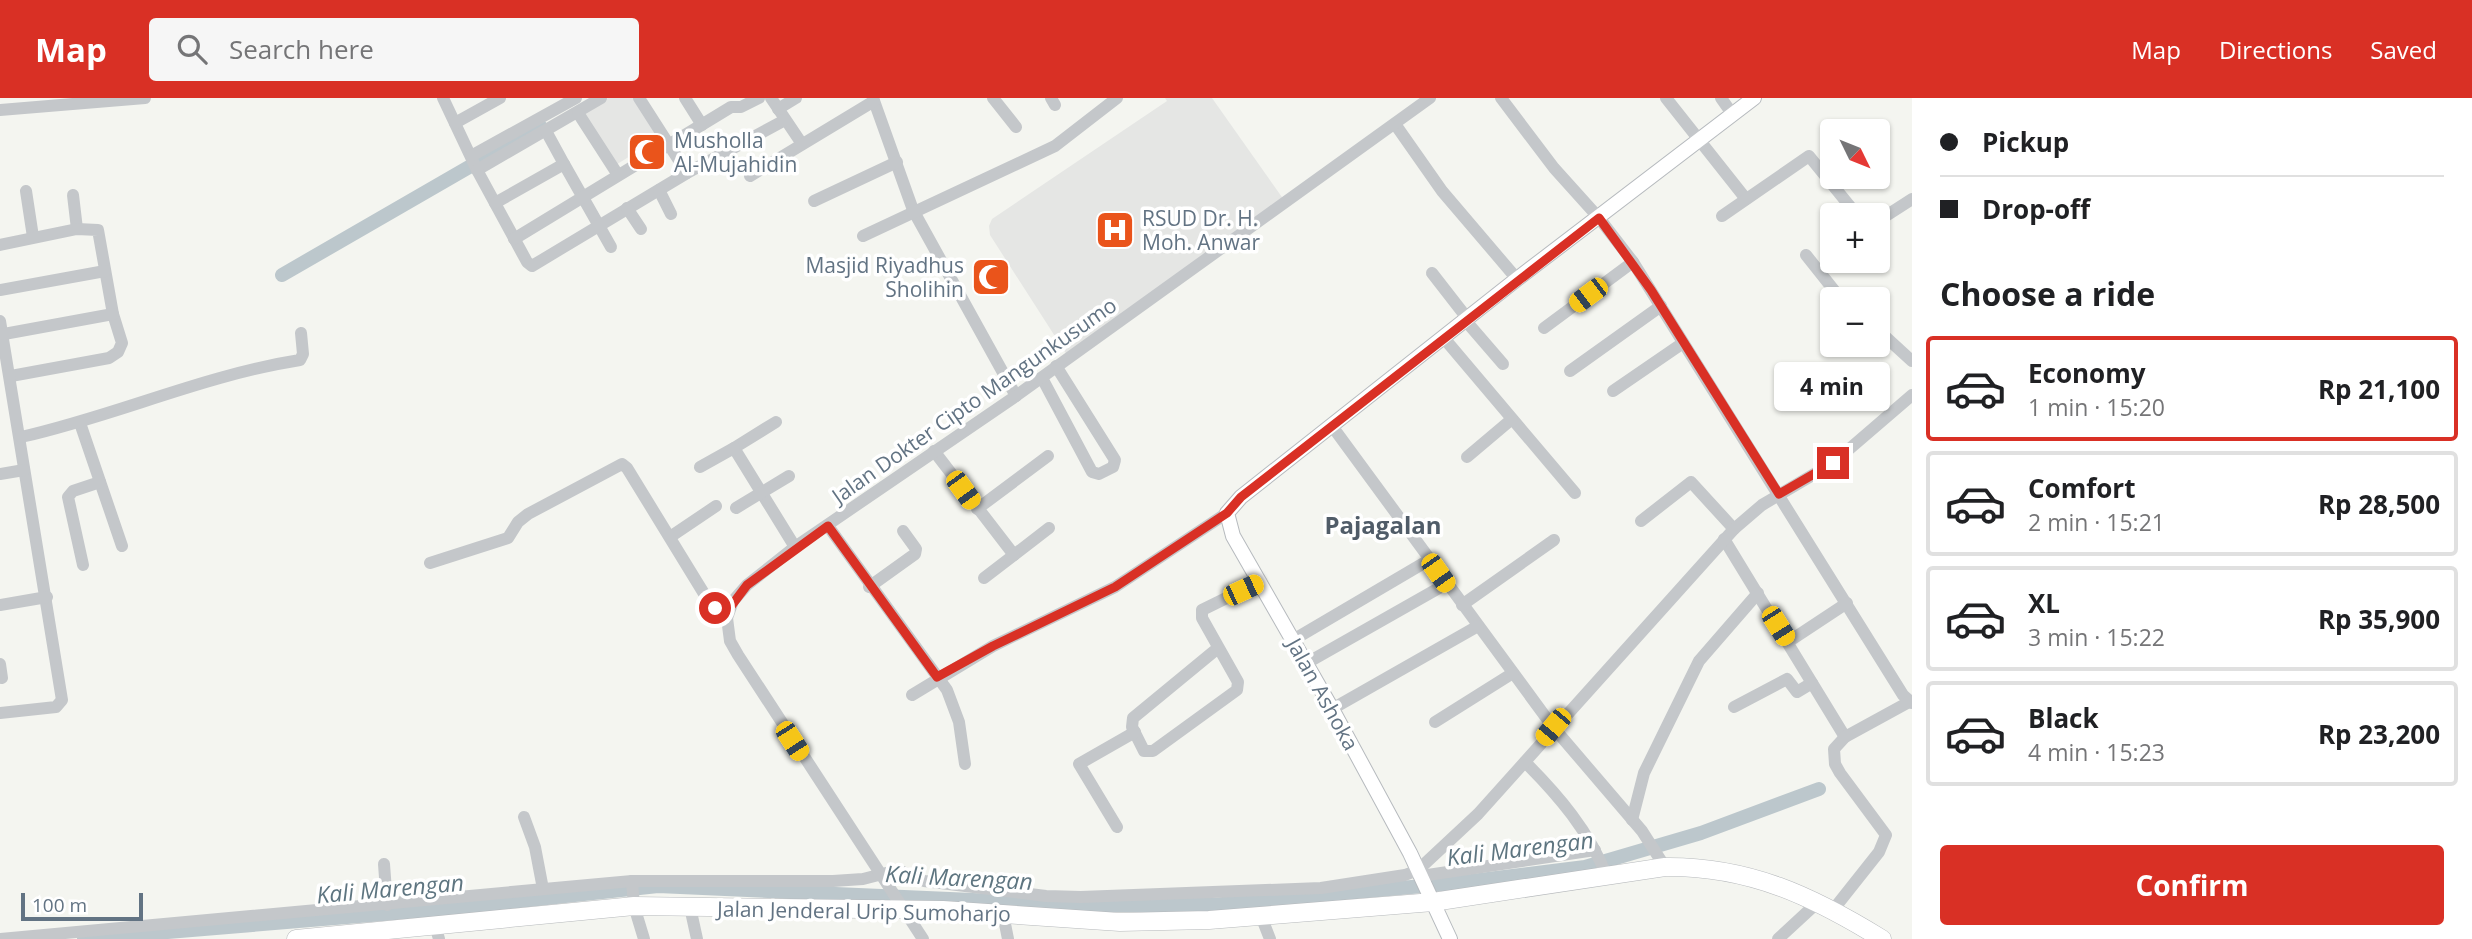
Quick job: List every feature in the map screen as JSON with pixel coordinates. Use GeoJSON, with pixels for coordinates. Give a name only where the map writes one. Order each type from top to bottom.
{"type":"FeatureCollection","features":[{"type":"Feature","properties":{"kind":"highway","name":"Jalan Jenderal Urip Sumoharjo"},"geometry":{"type":"LineString","coordinates":[[296,939],[437,932],[633,893],[690,907],[900,904],[1120,922],[1261,916],[1431,898],[1662,861],[1724,869],[1775,884],[1825,906],[1882,939]]}},
{"type":"Feature","properties":{"kind":"main road"},"geometry":{"type":"LineString","coordinates":[[1227,513],[1241,497],[1443,337],[1754,98]]}},
{"type":"Feature","properties":{"kind":"main road","name":"Jalan Ashoka"},"geometry":{"type":"LineString","coordinates":[[1227,513],[1233,536],[1332,709],[1419,873],[1450,939]]}},
{"type":"Feature","properties":{"kind":"street"},"geometry":{"type":"LineString","coordinates":[[0,110],[145,98]]}},
{"type":"Feature","properties":{"kind":"street"},"geometry":{"type":"LineString","coordinates":[[443,98],[474,164],[527,262],[532,266],[687,173],[796,98]]}},
{"type":"Feature","properties":{"kind":"street"},"geometry":{"type":"LineString","coordinates":[[455,123],[500,98]]}},
{"type":"Feature","properties":{"kind":"street"},"geometry":{"type":"LineString","coordinates":[[474,164],[576,98]]}},
{"type":"Feature","properties":{"kind":"street"},"geometry":{"type":"LineString","coordinates":[[474,164],[546,131],[601,98]]}},
{"type":"Feature","properties":{"kind":"street"},"geometry":{"type":"LineString","coordinates":[[639,98],[687,173]]}},
{"type":"Feature","properties":{"kind":"street"},"geometry":{"type":"LineString","coordinates":[[685,98],[702,125]]}},
{"type":"Feature","properties":{"kind":"street"},"geometry":{"type":"LineString","coordinates":[[514,239],[702,125],[729,103],[741,107],[759,98]]}},
{"type":"Feature","properties":{"kind":"street"},"geometry":{"type":"LineString","coordinates":[[993,98],[1016,127]]}},
{"type":"Feature","properties":{"kind":"street"},"geometry":{"type":"LineString","coordinates":[[863,236],[913,210],[1055,146],[1117,98]]}},
{"type":"Feature","properties":{"kind":"street","name":"Jalan Dokter Cipto Mangunkusumo"},"geometry":{"type":"LineString","coordinates":[[729,609],[747,585],[795,547],[1016,396],[1430,98]]}},
{"type":"Feature","properties":{"kind":"street"},"geometry":{"type":"LineString","coordinates":[[1501,98],[1553,168],[1599,218],[1633,262],[1911,703],[1845,737],[1834,749],[1835,764],[1858,801],[1884,831],[1885,839],[1825,906],[1778,939]]}},
{"type":"Feature","properties":{"kind":"street"},"geometry":{"type":"LineString","coordinates":[[1666,98],[1746,199]]}},
{"type":"Feature","properties":{"kind":"street"},"geometry":{"type":"LineString","coordinates":[[1720,98],[1733,115]]}},
{"type":"Feature","properties":{"kind":"street"},"geometry":{"type":"LineString","coordinates":[[750,176],[874,99],[913,210],[1016,396]]}},
{"type":"Feature","properties":{"kind":"street"},"geometry":{"type":"LineString","coordinates":[[778,109],[802,144]]}},
{"type":"Feature","properties":{"kind":"street"},"geometry":{"type":"LineString","coordinates":[[578,113],[618,175]]}},
{"type":"Feature","properties":{"kind":"street"},"geometry":{"type":"LineString","coordinates":[[1395,124],[1442,191],[1517,279]]}},
{"type":"Feature","properties":{"kind":"street"},"geometry":{"type":"LineString","coordinates":[[546,131],[611,247]]}},
{"type":"Feature","properties":{"kind":"street"},"geometry":{"type":"LineString","coordinates":[[1722,216],[1809,156],[1847,203]]}},
{"type":"Feature","properties":{"kind":"street"},"geometry":{"type":"LineString","coordinates":[[814,201],[897,162]]}},
{"type":"Feature","properties":{"kind":"street"},"geometry":{"type":"LineString","coordinates":[[495,203],[564,164]]}},
{"type":"Feature","properties":{"kind":"street"},"geometry":{"type":"LineString","coordinates":[[659,190],[671,214]]}},
{"type":"Feature","properties":{"kind":"street"},"geometry":{"type":"LineString","coordinates":[[26,191],[33,237]]}},
{"type":"Feature","properties":{"kind":"street"},"geometry":{"type":"LineString","coordinates":[[72,195],[77,229]]}},
{"type":"Feature","properties":{"kind":"street"},"geometry":{"type":"LineString","coordinates":[[1890,213],[1912,199]]}},
{"type":"Feature","properties":{"kind":"street"},"geometry":{"type":"LineString","coordinates":[[627,208],[641,229]]}},
{"type":"Feature","properties":{"kind":"street"},"geometry":{"type":"LineString","coordinates":[[0,245],[77,229],[94,228],[99,232],[113,314],[122,343],[115,355],[53,370],[11,376]]}},
{"type":"Feature","properties":{"kind":"street"},"geometry":{"type":"LineString","coordinates":[[1806,256],[1831,287]]}},
{"type":"Feature","properties":{"kind":"street"},"geometry":{"type":"LineString","coordinates":[[1544,328],[1633,262]]}},
{"type":"Feature","properties":{"kind":"street"},"geometry":{"type":"LineString","coordinates":[[0,290],[105,271]]}},
{"type":"Feature","properties":{"kind":"street"},"geometry":{"type":"LineString","coordinates":[[1432,272],[1503,364]]}},
{"type":"Feature","properties":{"kind":"street"},"geometry":{"type":"LineString","coordinates":[[1570,371],[1661,306]]}},
{"type":"Feature","properties":{"kind":"street"},"geometry":{"type":"LineString","coordinates":[[0,713],[56,707],[61,703],[47,597],[2,328],[113,314]]}},
{"type":"Feature","properties":{"kind":"street"},"geometry":{"type":"LineString","coordinates":[[20,437],[80,423],[251,369],[300,360],[303,354],[301,333]]}},
{"type":"Feature","properties":{"kind":"street"},"geometry":{"type":"LineString","coordinates":[[1443,337],[1575,493]]}},
{"type":"Feature","properties":{"kind":"street"},"geometry":{"type":"LineString","coordinates":[[1890,341],[1912,361]]}},
{"type":"Feature","properties":{"kind":"street"},"geometry":{"type":"LineString","coordinates":[[1613,391],[1683,342]]}},
{"type":"Feature","properties":{"kind":"street"},"geometry":{"type":"LineString","coordinates":[[1042,377],[1092,472],[1099,474],[1113,467],[1115,460],[1056,366]]}},
{"type":"Feature","properties":{"kind":"street"},"geometry":{"type":"LineString","coordinates":[[1419,873],[1478,814],[1553,727],[1734,529],[1779,494],[1833,463],[1912,395]]}},
{"type":"Feature","properties":{"kind":"street"},"geometry":{"type":"LineString","coordinates":[[1467,457],[1512,419]]}},
{"type":"Feature","properties":{"kind":"street"},"geometry":{"type":"LineString","coordinates":[[700,467],[776,422]]}},
{"type":"Feature","properties":{"kind":"street"},"geometry":{"type":"LineString","coordinates":[[80,423],[122,546]]}},
{"type":"Feature","properties":{"kind":"street"},"geometry":{"type":"LineString","coordinates":[[1332,426],[1553,727],[1651,843],[1662,861]]}},
{"type":"Feature","properties":{"kind":"street"},"geometry":{"type":"LineString","coordinates":[[734,448],[795,547]]}},
{"type":"Feature","properties":{"kind":"street"},"geometry":{"type":"LineString","coordinates":[[934,452],[1014,555]]}},
{"type":"Feature","properties":{"kind":"street"},"geometry":{"type":"LineString","coordinates":[[977,509],[1048,456]]}},
{"type":"Feature","properties":{"kind":"street"},"geometry":{"type":"LineString","coordinates":[[430,563],[508,538],[518,522],[528,514],[622,464],[711,605],[719,610],[729,609],[727,629],[738,655],[922,939]]}},
{"type":"Feature","properties":{"kind":"street"},"geometry":{"type":"LineString","coordinates":[[0,474],[24,470]]}},
{"type":"Feature","properties":{"kind":"street"},"geometry":{"type":"LineString","coordinates":[[736,508],[789,476]]}},
{"type":"Feature","properties":{"kind":"street"},"geometry":{"type":"LineString","coordinates":[[83,565],[68,497],[73,491],[100,482]]}},
{"type":"Feature","properties":{"kind":"street"},"geometry":{"type":"LineString","coordinates":[[1641,522],[1691,482],[1734,529]]}},
{"type":"Feature","properties":{"kind":"street"},"geometry":{"type":"LineString","coordinates":[[670,537],[716,506]]}},
{"type":"Feature","properties":{"kind":"street"},"geometry":{"type":"LineString","coordinates":[[912,695],[937,677],[993,646],[1115,587],[1227,513]]}},
{"type":"Feature","properties":{"kind":"street"},"geometry":{"type":"LineString","coordinates":[[828,526],[869,587],[947,690],[959,722],[965,764]]}},
{"type":"Feature","properties":{"kind":"street"},"geometry":{"type":"LineString","coordinates":[[984,578],[1049,528]]}},
{"type":"Feature","properties":{"kind":"street"},"geometry":{"type":"LineString","coordinates":[[869,587],[915,554],[916,549],[903,531]]}},
{"type":"Feature","properties":{"kind":"street"},"geometry":{"type":"LineString","coordinates":[[1724,539],[1845,737]]}},
{"type":"Feature","properties":{"kind":"street"},"geometry":{"type":"LineString","coordinates":[[1462,605],[1554,540]]}},
{"type":"Feature","properties":{"kind":"street"},"geometry":{"type":"LineString","coordinates":[[1293,640],[1429,560]]}},
{"type":"Feature","properties":{"kind":"street"},"geometry":{"type":"LineString","coordinates":[[1218,648],[1133,718],[1135,732],[1144,751],[1153,751],[1237,690],[1238,682],[1202,618],[1202,610],[1261,581]]}},
{"type":"Feature","properties":{"kind":"street"},"geometry":{"type":"LineString","coordinates":[[1305,664],[1446,584]]}},
{"type":"Feature","properties":{"kind":"street"},"geometry":{"type":"LineString","coordinates":[[1632,820],[1644,773],[1699,661],[1758,593]]}},
{"type":"Feature","properties":{"kind":"street"},"geometry":{"type":"LineString","coordinates":[[0,605],[47,597]]}},
{"type":"Feature","properties":{"kind":"street"},"geometry":{"type":"LineString","coordinates":[[1788,642],[1847,603]]}},
{"type":"Feature","properties":{"kind":"street"},"geometry":{"type":"LineString","coordinates":[[1332,709],[1478,626]]}},
{"type":"Feature","properties":{"kind":"street"},"geometry":{"type":"LineString","coordinates":[[0,664],[2,678]]}},
{"type":"Feature","properties":{"kind":"street"},"geometry":{"type":"LineString","coordinates":[[1435,722],[1513,673]]}},
{"type":"Feature","properties":{"kind":"street"},"geometry":{"type":"LineString","coordinates":[[1734,707],[1787,679],[1797,692],[1812,682]]}},
{"type":"Feature","properties":{"kind":"street"},"geometry":{"type":"LineString","coordinates":[[1116,827],[1079,764],[1135,732]]}},
{"type":"Feature","properties":{"kind":"street"},"geometry":{"type":"LineString","coordinates":[[1525,762],[1552,788],[1595,850],[1605,872]]}},
{"type":"Feature","properties":{"kind":"street"},"geometry":{"type":"LineString","coordinates":[[524,817],[535,847],[543,889]]}},
{"type":"Feature","properties":{"kind":"street"},"geometry":{"type":"LineString","coordinates":[[0,939],[543,889],[633,893],[883,877],[898,870],[924,881],[1081,897],[1321,888],[1595,850]]}},
{"type":"Feature","properties":{"kind":"street"},"geometry":{"type":"LineString","coordinates":[[384,864],[387,905]]}},
{"type":"Feature","properties":{"kind":"street"},"geometry":{"type":"LineString","coordinates":[[633,893],[644,939]]}},
{"type":"Feature","properties":{"kind":"street"},"geometry":{"type":"LineString","coordinates":[[690,907],[697,939]]}},
{"type":"Feature","properties":{"kind":"street"},"geometry":{"type":"LineString","coordinates":[[1003,914],[1008,939]]}},
{"type":"Feature","properties":{"kind":"street"},"geometry":{"type":"LineString","coordinates":[[1261,916],[1270,939]]}},
{"type":"Feature","properties":{"kind":"shaded area"},"geometry":{"type":"Polygon","coordinates":[[[608,98],[636,98],[661,137],[614,166],[582,114],[608,98]]]}},
{"type":"Feature","properties":{"kind":"shaded area","name":"RSUD Dr. H. Moh. Anwar"},"geometry":{"type":"Polygon","coordinates":[[[1165,98],[1212,98],[1284,200],[1067,355],[990,235],[989,226],[992,219],[1167,101],[1165,98]]]}},
{"type":"Feature","properties":{"kind":"waterway"},"geometry":{"type":"LineString","coordinates":[[282,275],[540,126]]}},
{"type":"Feature","properties":{"kind":"waterway","name":"Kali Marengan"},"geometry":{"type":"LineString","coordinates":[[84,939],[455,908],[658,886],[1084,905],[1212,905],[1456,883],[1585,867],[1701,833],[1819,789]]}},
{"type":"Feature","properties":{"kind":"place","name":"Musholla Al-Mujahidin"},"geometry":{"type":"Point","coordinates":[647,152]}},
{"type":"Feature","properties":{"kind":"place","name":"RSUD Dr. H. Moh. Anwar"},"geometry":{"type":"Point","coordinates":[1115,230]}},
{"type":"Feature","properties":{"kind":"place","name":"Masjid Riyadhus Sholihin"},"geometry":{"type":"Point","coordinates":[991,277]}},
{"type":"Feature","properties":{"kind":"district","name":"Pajagalan"},"geometry":{"type":"Point","coordinates":[1383,524]}},
{"type":"Feature","properties":{"kind":"route"},"geometry":{"type":"LineString","coordinates":[[715,608],[729,609],[747,585],[795,547],[828,526],[912,646],[937,677],[993,646],[1115,587],[1209,522],[1227,513],[1241,497],[1530,269],[1599,218],[1651,290],[1779,494],[1833,463]]}}]}
